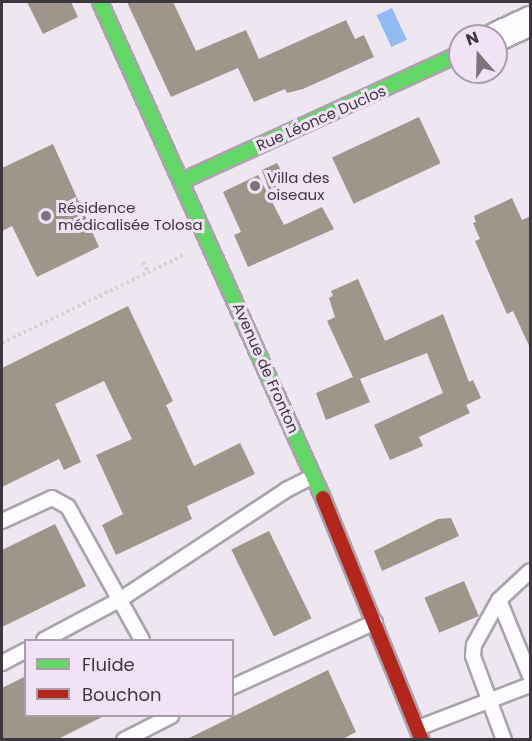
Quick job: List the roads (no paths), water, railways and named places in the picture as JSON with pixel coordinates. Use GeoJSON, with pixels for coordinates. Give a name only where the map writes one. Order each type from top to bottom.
{"type":"FeatureCollection","features":[{"type":"Feature","properties":{"kind":"street","name":"Avenue de Fronton"},"geometry":{"type":"LineString","coordinates":[[100,2],[313,476],[420,734]]}},
{"type":"Feature","properties":{"kind":"street"},"geometry":{"type":"LineString","coordinates":[[508,32],[531,21]]}},
{"type":"Feature","properties":{"kind":"street","name":"Rue Léonce Duclos"},"geometry":{"type":"LineString","coordinates":[[182,181],[448,59]]}},
{"type":"Feature","properties":{"kind":"lane"},"geometry":{"type":"LineString","coordinates":[[46,639],[122,599],[286,490],[313,476]]}},
{"type":"Feature","properties":{"kind":"lane"},"geometry":{"type":"LineString","coordinates":[[2,521],[40,501],[61,501],[68,507],[122,599],[142,639]]}},
{"type":"Feature","properties":{"kind":"lane"},"geometry":{"type":"LineString","coordinates":[[504,740],[472,656],[479,631],[499,600],[531,571]]}},
{"type":"Feature","properties":{"kind":"lane"},"geometry":{"type":"LineString","coordinates":[[499,600],[531,676]]}},
{"type":"Feature","properties":{"kind":"lane"},"geometry":{"type":"LineString","coordinates":[[234,686],[375,622]]}},
{"type":"Feature","properties":{"kind":"lane"},"geometry":{"type":"LineString","coordinates":[[2,663],[24,651]]}},
{"type":"Feature","properties":{"kind":"lane"},"geometry":{"type":"LineString","coordinates":[[420,734],[490,700],[531,685]]}},
{"type":"Feature","properties":{"kind":"lane"},"geometry":{"type":"LineString","coordinates":[[124,740],[169,717]]}},
{"type":"Feature","properties":{"kind":"water"},"geometry":{"type":"Polygon","coordinates":[[[392,8],[407,40],[391,47],[377,15],[392,8]]]}},
{"type":"Feature","properties":{"kind":"place","name":"Villa des oiseaux"},"geometry":{"type":"Point","coordinates":[255,186]}},
{"type":"Feature","properties":{"kind":"place","name":"Résidence médicalisée Tolosa"},"geometry":{"type":"Point","coordinates":[46,216]}}]}
